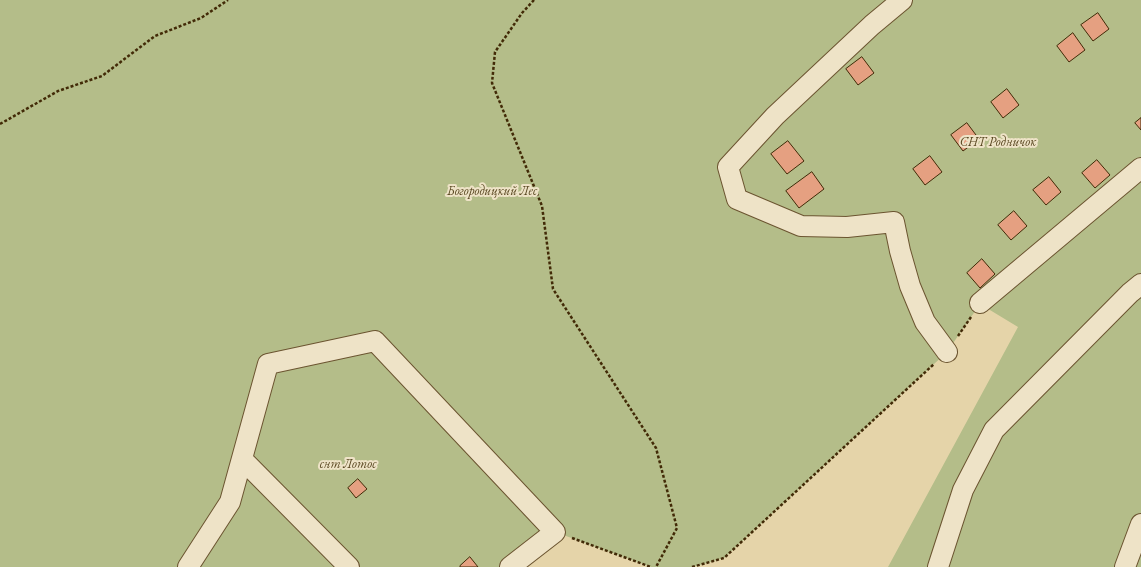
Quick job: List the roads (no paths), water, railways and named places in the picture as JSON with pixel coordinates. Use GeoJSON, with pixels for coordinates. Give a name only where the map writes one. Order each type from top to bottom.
{"type":"FeatureCollection","features":[{"type":"Feature","properties":{"kind":"street"},"geometry":{"type":"LineString","coordinates":[[902,0],[872,25],[775,116],[728,167],[737,199],[802,226],[847,227],[894,222],[910,286],[925,322],[947,352]]}},
{"type":"Feature","properties":{"kind":"street"},"geometry":{"type":"LineString","coordinates":[[980,303],[1141,168]]}},
{"type":"Feature","properties":{"kind":"street"},"geometry":{"type":"LineString","coordinates":[[938,567],[963,490],[994,430],[1130,293],[1141,284]]}},
{"type":"Feature","properties":{"kind":"street"},"geometry":{"type":"LineString","coordinates":[[188,567],[230,502],[268,364],[374,341],[555,532],[510,567]]}},
{"type":"Feature","properties":{"kind":"street"},"geometry":{"type":"LineString","coordinates":[[242,459],[349,567]]}},
{"type":"Feature","properties":{"kind":"street"},"geometry":{"type":"LineString","coordinates":[[1125,567],[1141,524]]}},
{"type":"Feature","properties":{"kind":"park label","name":"СНТ Родничок"},"geometry":{"type":"Point","coordinates":[998,142]}},
{"type":"Feature","properties":{"kind":"park label","name":"Богородицкий Лес"},"geometry":{"type":"Point","coordinates":[492,191]}},
{"type":"Feature","properties":{"kind":"park label","name":"снт Лотос"},"geometry":{"type":"Point","coordinates":[348,464]}}]}
